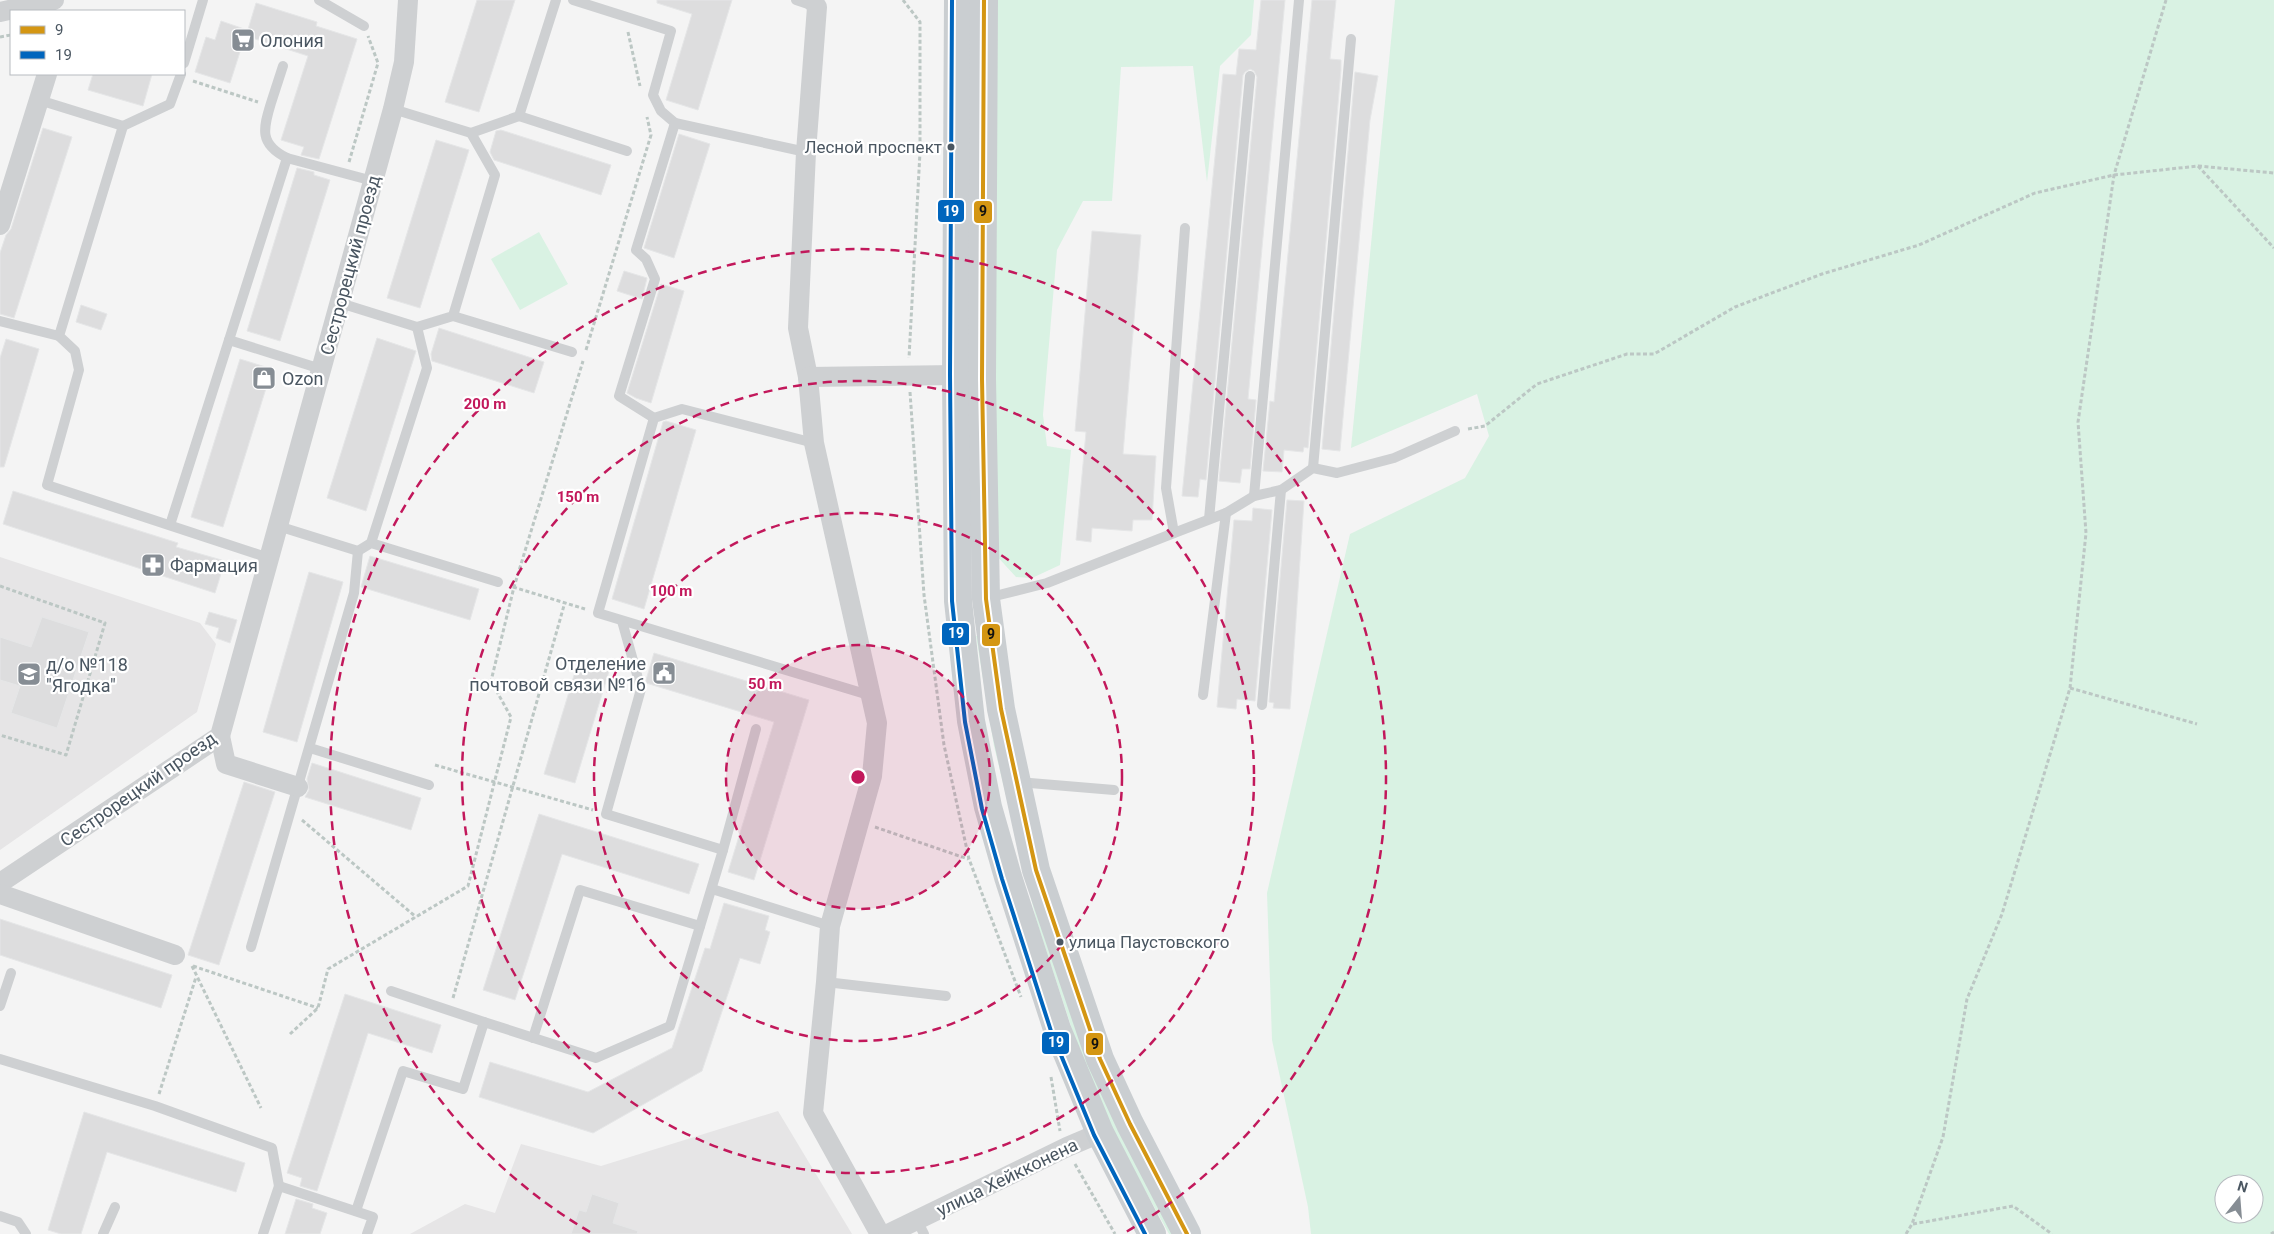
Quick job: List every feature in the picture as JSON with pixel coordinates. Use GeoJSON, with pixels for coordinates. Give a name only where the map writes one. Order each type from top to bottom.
{"type":"FeatureCollection","features":[{"type":"Feature","properties":{"kind":"main road"},"geometry":{"type":"LineString","coordinates":[[958,0],[956,375],[958,601],[971,721],[988,807],[1056,1029],[1100,1133],[1152,1234]]}},
{"type":"Feature","properties":{"kind":"main road"},"geometry":{"type":"LineString","coordinates":[[984,0],[982,379],[986,599],[1001,709],[1036,870],[1100,1059],[1130,1124],[1187,1234]]}},
{"type":"Feature","properties":{"kind":"main road"},"geometry":{"type":"LineString","coordinates":[[958,601],[986,599]]}},
{"type":"Feature","properties":{"kind":"street"},"geometry":{"type":"LineString","coordinates":[[0,12],[54,0]]}},
{"type":"Feature","properties":{"kind":"street","name":"Сестрорецкий проезд"},"geometry":{"type":"LineString","coordinates":[[0,883],[220,736],[394,109],[404,62],[408,0]]}},
{"type":"Feature","properties":{"kind":"street"},"geometry":{"type":"LineString","coordinates":[[814,3],[798,328],[808,377],[814,443],[877,723],[872,776],[830,926],[813,1112],[880,1234]]}},
{"type":"Feature","properties":{"kind":"street"},"geometry":{"type":"LineString","coordinates":[[0,225],[46,75]]}},
{"type":"Feature","properties":{"kind":"street"},"geometry":{"type":"LineString","coordinates":[[808,377],[956,375]]}},
{"type":"Feature","properties":{"kind":"street"},"geometry":{"type":"LineString","coordinates":[[220,736],[226,764],[298,787]]}},
{"type":"Feature","properties":{"kind":"street"},"geometry":{"type":"LineString","coordinates":[[0,894],[175,955]]}},
{"type":"Feature","properties":{"kind":"street","name":"улица Хейкконена"},"geometry":{"type":"LineString","coordinates":[[888,1234],[921,1227],[1100,1133]]}},
{"type":"Feature","properties":{"kind":"lane"},"geometry":{"type":"LineString","coordinates":[[185,60],[203,0]]}},
{"type":"Feature","properties":{"kind":"lane"},"geometry":{"type":"LineString","coordinates":[[319,0],[364,26]]}},
{"type":"Feature","properties":{"kind":"lane"},"geometry":{"type":"LineString","coordinates":[[519,116],[556,0]]}},
{"type":"Feature","properties":{"kind":"lane"},"geometry":{"type":"LineString","coordinates":[[573,0],[671,31],[653,95],[661,111],[675,123],[806,152]]}},
{"type":"Feature","properties":{"kind":"lane"},"geometry":{"type":"LineString","coordinates":[[796,0],[814,3]]}},
{"type":"Feature","properties":{"kind":"lane"},"geometry":{"type":"LineString","coordinates":[[1254,496],[1299,0]]}},
{"type":"Feature","properties":{"kind":"lane"},"geometry":{"type":"LineString","coordinates":[[1313,468],[1351,39]]}},
{"type":"Feature","properties":{"kind":"lane"},"geometry":{"type":"LineString","coordinates":[[283,66],[264,127],[268,141],[276,152],[287,158],[373,181]]}},
{"type":"Feature","properties":{"kind":"lane"},"geometry":{"type":"LineString","coordinates":[[38,100],[123,126],[170,104],[180,75]]}},
{"type":"Feature","properties":{"kind":"lane"},"geometry":{"type":"LineString","coordinates":[[1209,519],[1250,76]]}},
{"type":"Feature","properties":{"kind":"lane"},"geometry":{"type":"LineString","coordinates":[[394,109],[471,133],[519,116],[627,151]]}},
{"type":"Feature","properties":{"kind":"lane"},"geometry":{"type":"LineString","coordinates":[[675,123],[636,250],[646,260],[655,279],[619,396],[654,418],[682,409],[814,443]]}},
{"type":"Feature","properties":{"kind":"lane"},"geometry":{"type":"LineString","coordinates":[[59,336],[123,126]]}},
{"type":"Feature","properties":{"kind":"lane"},"geometry":{"type":"LineString","coordinates":[[453,316],[495,175],[471,133]]}},
{"type":"Feature","properties":{"kind":"lane"},"geometry":{"type":"LineString","coordinates":[[170,525],[287,158]]}},
{"type":"Feature","properties":{"kind":"lane"},"geometry":{"type":"LineString","coordinates":[[1174,533],[1166,488],[1186,228]]}},
{"type":"Feature","properties":{"kind":"lane"},"geometry":{"type":"LineString","coordinates":[[340,303],[418,326],[453,316],[572,352]]}},
{"type":"Feature","properties":{"kind":"lane"},"geometry":{"type":"LineString","coordinates":[[0,321],[59,336],[75,351],[79,370],[47,484],[269,558]]}},
{"type":"Feature","properties":{"kind":"lane"},"geometry":{"type":"LineString","coordinates":[[278,526],[358,551],[371,543],[427,368],[418,326]]}},
{"type":"Feature","properties":{"kind":"lane"},"geometry":{"type":"LineString","coordinates":[[229,340],[321,369]]}},
{"type":"Feature","properties":{"kind":"lane"},"geometry":{"type":"LineString","coordinates":[[654,418],[598,613],[872,696]]}},
{"type":"Feature","properties":{"kind":"lane"},"geometry":{"type":"LineString","coordinates":[[986,599],[1047,583],[1226,513],[1254,496],[1281,490],[1313,468],[1337,473],[1394,458],[1455,431]]}},
{"type":"Feature","properties":{"kind":"lane"},"geometry":{"type":"LineString","coordinates":[[1262,705],[1281,490]]}},
{"type":"Feature","properties":{"kind":"lane"},"geometry":{"type":"LineString","coordinates":[[1203,695],[1226,513]]}},
{"type":"Feature","properties":{"kind":"lane"},"geometry":{"type":"LineString","coordinates":[[371,543],[498,582]]}},
{"type":"Feature","properties":{"kind":"lane"},"geometry":{"type":"LineString","coordinates":[[251,947],[354,593],[358,551]]}},
{"type":"Feature","properties":{"kind":"lane"},"geometry":{"type":"LineString","coordinates":[[622,621],[641,689],[606,814],[724,850]]}},
{"type":"Feature","properties":{"kind":"lane"},"geometry":{"type":"LineString","coordinates":[[391,991],[596,1058],[670,1026],[724,850],[756,729]]}},
{"type":"Feature","properties":{"kind":"lane"},"geometry":{"type":"LineString","coordinates":[[310,748],[430,785]]}},
{"type":"Feature","properties":{"kind":"lane"},"geometry":{"type":"LineString","coordinates":[[1018,782],[1114,790]]}},
{"type":"Feature","properties":{"kind":"lane"},"geometry":{"type":"LineString","coordinates":[[712,889],[830,926]]}},
{"type":"Feature","properties":{"kind":"lane"},"geometry":{"type":"LineString","coordinates":[[533,1038],[580,890],[700,926]]}},
{"type":"Feature","properties":{"kind":"lane"},"geometry":{"type":"LineString","coordinates":[[0,1006],[11,973]]}},
{"type":"Feature","properties":{"kind":"lane"},"geometry":{"type":"LineString","coordinates":[[826,982],[946,996]]}},
{"type":"Feature","properties":{"kind":"lane"},"geometry":{"type":"LineString","coordinates":[[356,1211],[403,1071],[463,1089],[484,1022]]}},
{"type":"Feature","properties":{"kind":"lane"},"geometry":{"type":"LineString","coordinates":[[0,1059],[155,1106],[272,1148],[279,1186],[263,1234]]}},
{"type":"Feature","properties":{"kind":"lane"},"geometry":{"type":"LineString","coordinates":[[279,1186],[373,1217],[367,1234]]}},
{"type":"Feature","properties":{"kind":"lane"},"geometry":{"type":"LineString","coordinates":[[103,1234],[115,1207]]}},
{"type":"Feature","properties":{"kind":"lane"},"geometry":{"type":"LineString","coordinates":[[0,1216],[18,1222],[26,1234]]}},
{"type":"Feature","properties":{"kind":"path"},"geometry":{"type":"LineString","coordinates":[[1906,1234],[1912,1224],[1943,1137],[1967,999],[2002,914],[2070,688],[2086,533],[2078,422],[2114,175],[2166,0]]}},
{"type":"Feature","properties":{"kind":"path"},"geometry":{"type":"LineString","coordinates":[[612,12],[626,25],[641,89]]}},
{"type":"Feature","properties":{"kind":"path"},"geometry":{"type":"LineString","coordinates":[[345,174],[378,63],[364,26]]}},
{"type":"Feature","properties":{"kind":"path"},"geometry":{"type":"LineString","coordinates":[[180,75],[270,106]]}},
{"type":"Feature","properties":{"kind":"path"},"geometry":{"type":"LineString","coordinates":[[290,1034],[318,1008],[328,968],[468,886],[510,717],[491,681],[514,587],[652,135],[645,107]]}},
{"type":"Feature","properties":{"kind":"path"},"geometry":{"type":"LineString","coordinates":[[2198,166],[2274,248]]}},
{"type":"Feature","properties":{"kind":"path"},"geometry":{"type":"LineString","coordinates":[[1455,431],[1485,426],[1537,384],[1627,354],[1654,354],[1735,307],[1822,274],[1919,245],[2035,193],[2114,175],[2198,166],[2274,173]]}},
{"type":"Feature","properties":{"kind":"path"},"geometry":{"type":"LineString","coordinates":[[498,582],[598,613]]}},
{"type":"Feature","properties":{"kind":"path"},"geometry":{"type":"LineString","coordinates":[[0,586],[105,623],[66,755],[0,734]]}},
{"type":"Feature","properties":{"kind":"path"},"geometry":{"type":"LineString","coordinates":[[449,1011],[565,602]]}},
{"type":"Feature","properties":{"kind":"path"},"geometry":{"type":"LineString","coordinates":[[2070,688],[2197,724]]}},
{"type":"Feature","properties":{"kind":"path"},"geometry":{"type":"LineString","coordinates":[[435,765],[606,814]]}},
{"type":"Feature","properties":{"kind":"path"},"geometry":{"type":"LineString","coordinates":[[291,811],[416,917]]}},
{"type":"Feature","properties":{"kind":"path"},"geometry":{"type":"LineString","coordinates":[[860,822],[969,859]]}},
{"type":"Feature","properties":{"kind":"path"},"geometry":{"type":"LineString","coordinates":[[175,955],[192,966],[318,1008]]}},
{"type":"Feature","properties":{"kind":"path"},"geometry":{"type":"LineString","coordinates":[[192,966],[261,1108]]}},
{"type":"Feature","properties":{"kind":"path"},"geometry":{"type":"LineString","coordinates":[[155,1106],[196,977]]}},
{"type":"Feature","properties":{"kind":"path"},"geometry":{"type":"LineString","coordinates":[[1051,1074],[1061,1135]]}},
{"type":"Feature","properties":{"kind":"path"},"geometry":{"type":"LineString","coordinates":[[1075,1164],[1115,1234]]}},
{"type":"Feature","properties":{"kind":"path"},"geometry":{"type":"LineString","coordinates":[[1912,1224],[2013,1206],[2052,1234]]}},
{"type":"Feature","properties":{"kind":"shaded area"},"geometry":{"type":"Polygon","coordinates":[[[0,557],[200,623],[216,644],[197,712],[0,850],[0,557]]]}},
{"type":"Feature","properties":{"kind":"shaded area"},"geometry":{"type":"Polygon","coordinates":[[[778,1111],[852,1234],[410,1234],[465,1204],[495,1213],[521,1144],[601,1166],[778,1111]]]}},
{"type":"Feature","properties":{"kind":"green space"},"geometry":{"type":"Polygon","coordinates":[[[997,0],[1254,0],[1251,35],[1220,66],[1207,182],[1193,66],[1121,67],[1112,201],[1083,201],[1057,250],[1043,415],[1047,446],[1071,450],[1060,565],[1032,578],[1016,577],[994,553],[997,0]]]}},
{"type":"Feature","properties":{"kind":"green space"},"geometry":{"type":"Polygon","coordinates":[[[1395,0],[2274,0],[2274,1234],[1311,1234],[1308,1207],[1272,1040],[1267,893],[1350,534],[1465,478],[1489,436],[1477,394],[1351,448],[1395,0]]]}},
{"type":"Feature","properties":{"kind":"green space"},"geometry":{"type":"Polygon","coordinates":[[[539,232],[568,284],[520,310],[491,259],[539,232]]]}},
{"type":"Feature","properties":{"kind":"green space"},"geometry":{"type":"Polygon","coordinates":[[[976,636],[982,636],[1000,742],[1176,1234],[1169,1234],[1112,1130],[1084,1066],[1036,919],[994,746],[976,636]]]}},
{"type":"Feature","properties":{"kind":"building"},"geometry":{"type":"Polygon","coordinates":[[[477,0],[515,0],[479,112],[445,102],[477,0]]]}},
{"type":"Feature","properties":{"kind":"building"},"geometry":{"type":"Polygon","coordinates":[[[657,0],[732,0],[698,110],[666,100],[692,14],[657,3],[657,0]]]}},
{"type":"Feature","properties":{"kind":"building"},"geometry":{"type":"Polygon","coordinates":[[[1261,0],[1285,0],[1248,399],[1256,400],[1250,469],[1242,469],[1240,483],[1219,481],[1257,77],[1254,71],[1250,69],[1243,75],[1206,480],[1200,479],[1198,497],[1182,496],[1223,74],[1236,75],[1239,49],[1256,50],[1261,0]]]}},
{"type":"Feature","properties":{"kind":"building"},"geometry":{"type":"Polygon","coordinates":[[[1312,0],[1336,0],[1330,59],[1341,60],[1341,70],[1308,448],[1304,447],[1303,452],[1284,450],[1282,472],[1263,471],[1270,401],[1274,402],[1312,0]]]}},
{"type":"Feature","properties":{"kind":"building"},"geometry":{"type":"Polygon","coordinates":[[[256,3],[317,22],[316,26],[357,39],[319,159],[301,155],[304,147],[281,140],[308,56],[246,36],[256,3]]]}},
{"type":"Feature","properties":{"kind":"building"},"geometry":{"type":"Polygon","coordinates":[[[221,21],[247,30],[230,83],[195,72],[206,37],[215,40],[221,21]]]}},
{"type":"Feature","properties":{"kind":"building"},"geometry":{"type":"Polygon","coordinates":[[[1355,72],[1378,76],[1370,120],[1340,451],[1322,449],[1355,72]]]}},
{"type":"Feature","properties":{"kind":"building"},"geometry":{"type":"Polygon","coordinates":[[[93,75],[152,75],[143,106],[88,90],[93,75]]]}},
{"type":"Feature","properties":{"kind":"building"},"geometry":{"type":"Polygon","coordinates":[[[43,128],[72,137],[14,318],[0,314],[0,253],[6,235],[11,229],[43,128]]]}},
{"type":"Feature","properties":{"kind":"building"},"geometry":{"type":"Polygon","coordinates":[[[501,130],[611,165],[601,195],[494,160],[490,152],[496,131],[501,130]]]}},
{"type":"Feature","properties":{"kind":"building"},"geometry":{"type":"Polygon","coordinates":[[[679,134],[710,144],[674,258],[644,248],[679,134]]]}},
{"type":"Feature","properties":{"kind":"building"},"geometry":{"type":"Polygon","coordinates":[[[436,140],[469,150],[420,308],[387,298],[436,140]]]}},
{"type":"Feature","properties":{"kind":"building"},"geometry":{"type":"Polygon","coordinates":[[[297,168],[314,172],[314,175],[330,180],[280,341],[247,331],[297,168]]]}},
{"type":"Feature","properties":{"kind":"building"},"geometry":{"type":"Polygon","coordinates":[[[1092,231],[1141,235],[1123,454],[1156,456],[1152,520],[1133,520],[1132,531],[1092,528],[1091,542],[1076,540],[1086,432],[1075,431],[1092,231]]]}},
{"type":"Feature","properties":{"kind":"building"},"geometry":{"type":"Polygon","coordinates":[[[624,271],[647,278],[642,299],[617,291],[624,271]]]}},
{"type":"Feature","properties":{"kind":"building"},"geometry":{"type":"Polygon","coordinates":[[[661,284],[684,291],[651,403],[627,393],[661,284]]]}},
{"type":"Feature","properties":{"kind":"building"},"geometry":{"type":"Polygon","coordinates":[[[81,305],[107,314],[101,330],[76,322],[81,305]]]}},
{"type":"Feature","properties":{"kind":"building"},"geometry":{"type":"Polygon","coordinates":[[[439,328],[544,362],[534,393],[432,361],[431,354],[439,328]]]}},
{"type":"Feature","properties":{"kind":"building"},"geometry":{"type":"Polygon","coordinates":[[[377,338],[416,351],[366,511],[327,498],[377,338]]]}},
{"type":"Feature","properties":{"kind":"building"},"geometry":{"type":"Polygon","coordinates":[[[6,339],[39,349],[4,467],[0,467],[0,358],[6,339]]]}},
{"type":"Feature","properties":{"kind":"building"},"geometry":{"type":"Polygon","coordinates":[[[240,359],[272,369],[223,527],[191,517],[240,359]]]}},
{"type":"Feature","properties":{"kind":"building"},"geometry":{"type":"Polygon","coordinates":[[[666,421],[696,430],[644,609],[612,599],[663,422],[666,421]]]}},
{"type":"Feature","properties":{"kind":"building"},"geometry":{"type":"Polygon","coordinates":[[[13,491],[178,543],[176,547],[225,561],[215,593],[3,524],[13,491]]]}},
{"type":"Feature","properties":{"kind":"building"},"geometry":{"type":"Polygon","coordinates":[[[1287,500],[1304,501],[1290,709],[1273,708],[1274,703],[1269,702],[1287,500]]]}},
{"type":"Feature","properties":{"kind":"building"},"geometry":{"type":"Polygon","coordinates":[[[1253,508],[1272,510],[1255,701],[1237,699],[1236,709],[1217,707],[1234,520],[1252,521],[1253,508]]]}},
{"type":"Feature","properties":{"kind":"building"},"geometry":{"type":"Polygon","coordinates":[[[370,556],[479,589],[470,620],[361,587],[370,556]]]}},
{"type":"Feature","properties":{"kind":"building"},"geometry":{"type":"Polygon","coordinates":[[[309,572],[343,582],[297,742],[263,732],[309,572]]]}},
{"type":"Feature","properties":{"kind":"building"},"geometry":{"type":"Polygon","coordinates":[[[209,612],[237,620],[230,643],[216,638],[219,628],[205,624],[209,612]]]}},
{"type":"Feature","properties":{"kind":"building","name":"д/о №118 \"Ягодка\""},"geometry":{"type":"Polygon","coordinates":[[[42,617],[89,632],[57,728],[11,713],[20,686],[0,680],[0,637],[31,647],[42,617]]]}},
{"type":"Feature","properties":{"kind":"building"},"geometry":{"type":"Polygon","coordinates":[[[654,653],[809,700],[754,880],[728,872],[774,722],[646,683],[654,653]]]}},
{"type":"Feature","properties":{"kind":"building"},"geometry":{"type":"Polygon","coordinates":[[[579,659],[610,668],[575,783],[544,774],[579,659]]]}},
{"type":"Feature","properties":{"kind":"building"},"geometry":{"type":"Polygon","coordinates":[[[312,763],[421,798],[411,830],[305,797],[309,790],[307,779],[312,763]]]}},
{"type":"Feature","properties":{"kind":"building"},"geometry":{"type":"Polygon","coordinates":[[[244,782],[275,792],[219,965],[188,955],[244,782]]]}},
{"type":"Feature","properties":{"kind":"building"},"geometry":{"type":"Polygon","coordinates":[[[539,814],[699,864],[689,894],[562,854],[515,1000],[483,990],[539,814]]]}},
{"type":"Feature","properties":{"kind":"building"},"geometry":{"type":"Polygon","coordinates":[[[724,903],[769,916],[765,930],[770,932],[760,964],[740,958],[702,1071],[593,1133],[479,1097],[490,1062],[588,1092],[672,1048],[705,948],[710,949],[724,903]]]}},
{"type":"Feature","properties":{"kind":"building"},"geometry":{"type":"Polygon","coordinates":[[[0,919],[172,975],[161,1008],[0,955],[0,919]]]}},
{"type":"Feature","properties":{"kind":"building"},"geometry":{"type":"Polygon","coordinates":[[[345,994],[441,1025],[432,1053],[368,1033],[317,1191],[300,1186],[302,1178],[287,1173],[345,994]]]}},
{"type":"Feature","properties":{"kind":"building"},"geometry":{"type":"Polygon","coordinates":[[[84,1112],[245,1163],[236,1192],[107,1152],[81,1234],[61,1234],[48,1230],[84,1112]]]}},
{"type":"Feature","properties":{"kind":"building"},"geometry":{"type":"Polygon","coordinates":[[[592,1194],[619,1203],[613,1223],[638,1231],[637,1234],[571,1234],[579,1210],[586,1212],[592,1194]]]}},
{"type":"Feature","properties":{"kind":"building"},"geometry":{"type":"Polygon","coordinates":[[[296,1199],[313,1204],[312,1208],[327,1213],[320,1234],[285,1234],[296,1199]]]}},
{"type":"Feature","properties":{"kind":"transit line","name":"19"},"geometry":{"type":"LineString","coordinates":[[952,0],[950,375],[952,601],[965,722],[982,809],[1002,879],[1051,1031],[1094,1135],[1145,1234]]}},
{"type":"Feature","properties":{"kind":"transit line","name":"9"},"geometry":{"type":"LineString","coordinates":[[984,0],[982,379],[986,599],[1001,709],[1036,870],[1100,1059],[1130,1124],[1187,1234]]}},
{"type":"Feature","properties":{"kind":"place","name":"Олония"},"geometry":{"type":"Point","coordinates":[243,40]}},
{"type":"Feature","properties":{"kind":"place","name":"Лесной проспект"},"geometry":{"type":"Point","coordinates":[951,147]}},
{"type":"Feature","properties":{"kind":"place","name":"Ozon"},"geometry":{"type":"Point","coordinates":[264,378]}},
{"type":"Feature","properties":{"kind":"place","name":"Фармация"},"geometry":{"type":"Point","coordinates":[153,565]}},
{"type":"Feature","properties":{"kind":"place","name":"Отделение почтовой связи №16"},"geometry":{"type":"Point","coordinates":[664,673]}},
{"type":"Feature","properties":{"kind":"place","name":"д/о №118 \"Ягодка\""},"geometry":{"type":"Point","coordinates":[29,674]}},
{"type":"Feature","properties":{"kind":"place","name":"улица Паустовского"},"geometry":{"type":"Point","coordinates":[1060,942]}}]}
